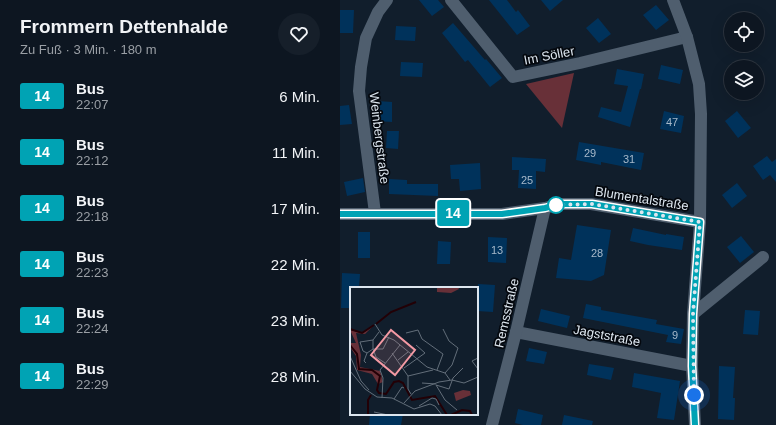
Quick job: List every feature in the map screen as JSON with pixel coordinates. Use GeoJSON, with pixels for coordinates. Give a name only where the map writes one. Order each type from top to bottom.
{"type":"FeatureCollection","features":[{"type":"Feature","properties":{"kind":"street","name":"Weinbergstraße"},"geometry":{"type":"LineString","coordinates":[[375,213],[359,91],[366,38],[378,12],[387,0]]}},
{"type":"Feature","properties":{"kind":"street","name":"Im Söller"},"geometry":{"type":"LineString","coordinates":[[451,0],[513,77],[580,64],[687,37]]}},
{"type":"Feature","properties":{"kind":"street"},"geometry":{"type":"LineString","coordinates":[[673,0],[687,37],[699,84],[701,114],[700,222],[693,314],[692,366],[695,425]]}},
{"type":"Feature","properties":{"kind":"street","name":"Blumentalstraße"},"geometry":{"type":"LineString","coordinates":[[340,214],[502,214],[545,208],[560,204],[592,204],[700,222]]}},
{"type":"Feature","properties":{"kind":"street","name":"Remsstraße"},"geometry":{"type":"LineString","coordinates":[[492,425],[516,332],[545,208]]}},
{"type":"Feature","properties":{"kind":"street"},"geometry":{"type":"LineString","coordinates":[[693,314],[763,257]]}},
{"type":"Feature","properties":{"kind":"street","name":"Jagststraße"},"geometry":{"type":"LineString","coordinates":[[516,332],[692,366]]}},
{"type":"Feature","properties":{"kind":"shaded area"},"geometry":{"type":"Polygon","coordinates":[[[574,73],[562,128],[526,84],[574,73]]]}},
{"type":"Feature","properties":{"kind":"building"},"geometry":{"type":"Polygon","coordinates":[[[419,0],[438,0],[444,7],[432,16],[419,0]]]}},
{"type":"Feature","properties":{"kind":"building"},"geometry":{"type":"Polygon","coordinates":[[[489,0],[507,0],[516,12],[518,10],[530,26],[517,35],[489,0]]]}},
{"type":"Feature","properties":{"kind":"building"},"geometry":{"type":"Polygon","coordinates":[[[541,0],[563,0],[550,11],[541,0]]]}},
{"type":"Feature","properties":{"kind":"building"},"geometry":{"type":"Polygon","coordinates":[[[656,5],[669,20],[656,30],[643,15],[656,5]]]}},
{"type":"Feature","properties":{"kind":"building"},"geometry":{"type":"Polygon","coordinates":[[[340,10],[354,10],[353,33],[340,33],[340,10]]]}},
{"type":"Feature","properties":{"kind":"building"},"geometry":{"type":"Polygon","coordinates":[[[598,18],[611,34],[599,43],[586,28],[598,18]]]}},
{"type":"Feature","properties":{"kind":"building"},"geometry":{"type":"Polygon","coordinates":[[[453,23],[502,78],[490,87],[468,60],[465,62],[442,33],[453,23]]]}},
{"type":"Feature","properties":{"kind":"building"},"geometry":{"type":"Polygon","coordinates":[[[396,26],[416,27],[415,41],[395,40],[396,26]]]}},
{"type":"Feature","properties":{"kind":"building"},"geometry":{"type":"Polygon","coordinates":[[[401,62],[423,63],[422,77],[400,76],[401,62]]]}},
{"type":"Feature","properties":{"kind":"building"},"geometry":{"type":"Polygon","coordinates":[[[661,65],[683,70],[680,84],[658,79],[661,65]]]}},
{"type":"Feature","properties":{"kind":"building"},"geometry":{"type":"Polygon","coordinates":[[[617,69],[644,74],[630,127],[598,117],[601,107],[621,112],[628,86],[614,84],[617,69]]]}},
{"type":"Feature","properties":{"kind":"building"},"geometry":{"type":"Polygon","coordinates":[[[377,101],[392,102],[392,122],[376,121],[377,101]]]}},
{"type":"Feature","properties":{"kind":"building"},"geometry":{"type":"Polygon","coordinates":[[[349,105],[352,124],[340,125],[340,106],[349,105]]]}},
{"type":"Feature","properties":{"kind":"building"},"geometry":{"type":"Polygon","coordinates":[[[664,111],[684,116],[681,133],[660,129],[664,111]]]}},
{"type":"Feature","properties":{"kind":"building"},"geometry":{"type":"Polygon","coordinates":[[[737,111],[751,128],[738,138],[725,121],[737,111]]]}},
{"type":"Feature","properties":{"kind":"building"},"geometry":{"type":"Polygon","coordinates":[[[387,131],[399,131],[398,149],[386,148],[387,131]]]}},
{"type":"Feature","properties":{"kind":"building"},"geometry":{"type":"Polygon","coordinates":[[[579,142],[644,153],[641,170],[601,162],[601,165],[576,160],[579,142]]]}},
{"type":"Feature","properties":{"kind":"building"},"geometry":{"type":"Polygon","coordinates":[[[767,156],[772,162],[776,159],[776,182],[770,175],[763,180],[753,166],[767,156]]]}},
{"type":"Feature","properties":{"kind":"building"},"geometry":{"type":"Polygon","coordinates":[[[512,157],[546,159],[545,172],[536,171],[536,189],[518,188],[519,170],[512,170],[512,157]]]}},
{"type":"Feature","properties":{"kind":"building"},"geometry":{"type":"Polygon","coordinates":[[[480,163],[481,189],[460,191],[459,179],[451,179],[450,165],[480,163]]]}},
{"type":"Feature","properties":{"kind":"building"},"geometry":{"type":"Polygon","coordinates":[[[363,178],[365,192],[347,196],[344,182],[363,178]]]}},
{"type":"Feature","properties":{"kind":"building"},"geometry":{"type":"Polygon","coordinates":[[[389,179],[407,180],[407,184],[438,184],[438,196],[389,194],[389,179]]]}},
{"type":"Feature","properties":{"kind":"building"},"geometry":{"type":"Polygon","coordinates":[[[737,183],[747,196],[732,208],[722,195],[737,183]]]}},
{"type":"Feature","properties":{"kind":"building"},"geometry":{"type":"Polygon","coordinates":[[[577,225],[611,230],[604,275],[591,281],[556,278],[559,258],[571,260],[577,225]]]}},
{"type":"Feature","properties":{"kind":"building"},"geometry":{"type":"Polygon","coordinates":[[[633,228],[684,237],[682,250],[630,241],[633,228]]]}},
{"type":"Feature","properties":{"kind":"building"},"geometry":{"type":"Polygon","coordinates":[[[358,232],[370,232],[370,258],[358,258],[358,232]]]}},
{"type":"Feature","properties":{"kind":"building"},"geometry":{"type":"Polygon","coordinates":[[[741,236],[754,252],[740,263],[727,247],[741,236]]]}},
{"type":"Feature","properties":{"kind":"building"},"geometry":{"type":"Polygon","coordinates":[[[488,237],[507,238],[506,263],[488,262],[488,237]]]}},
{"type":"Feature","properties":{"kind":"building"},"geometry":{"type":"Polygon","coordinates":[[[438,241],[451,242],[450,264],[437,264],[438,241]]]}},
{"type":"Feature","properties":{"kind":"building"},"geometry":{"type":"Polygon","coordinates":[[[342,273],[360,274],[359,287],[350,287],[350,308],[341,308],[342,273]]]}},
{"type":"Feature","properties":{"kind":"building"},"geometry":{"type":"Polygon","coordinates":[[[478,284],[495,285],[493,312],[478,311],[478,284]]]}},
{"type":"Feature","properties":{"kind":"building"},"geometry":{"type":"Polygon","coordinates":[[[586,304],[601,307],[601,310],[657,320],[656,324],[684,329],[681,344],[666,342],[668,335],[583,318],[586,304]]]}},
{"type":"Feature","properties":{"kind":"building"},"geometry":{"type":"Polygon","coordinates":[[[541,309],[570,316],[567,328],[538,321],[541,309]]]}},
{"type":"Feature","properties":{"kind":"building"},"geometry":{"type":"Polygon","coordinates":[[[745,310],[760,311],[758,335],[743,334],[745,310]]]}},
{"type":"Feature","properties":{"kind":"building"},"geometry":{"type":"Polygon","coordinates":[[[529,348],[547,352],[544,364],[526,361],[529,348]]]}},
{"type":"Feature","properties":{"kind":"building"},"geometry":{"type":"Polygon","coordinates":[[[589,364],[614,368],[611,380],[587,375],[589,364]]]}},
{"type":"Feature","properties":{"kind":"building"},"geometry":{"type":"Polygon","coordinates":[[[719,366],[735,367],[733,398],[735,398],[734,420],[718,419],[719,366]]]}},
{"type":"Feature","properties":{"kind":"building"},"geometry":{"type":"Polygon","coordinates":[[[634,373],[680,381],[674,420],[657,418],[661,393],[632,387],[634,373]]]}},
{"type":"Feature","properties":{"kind":"building"},"geometry":{"type":"Polygon","coordinates":[[[518,409],[543,415],[541,425],[523,425],[515,423],[518,409]]]}},
{"type":"Feature","properties":{"kind":"building"},"geometry":{"type":"Polygon","coordinates":[[[370,415],[403,415],[401,425],[369,425],[370,415]]]}},
{"type":"Feature","properties":{"kind":"building"},"geometry":{"type":"Polygon","coordinates":[[[564,415],[593,421],[592,425],[562,425],[564,415]]]}},
{"type":"Feature","properties":{"kind":"bus line","name":"14"},"geometry":{"type":"LineString","coordinates":[[340,214],[502,214],[545,208],[560,204],[592,204],[700,222],[693,314],[692,366],[695,425]]}},
{"type":"Feature","properties":{"kind":"route"},"geometry":{"type":"LineString","coordinates":[[556,205],[592,204],[700,222],[693,314],[692,366],[694,395]]}}]}
